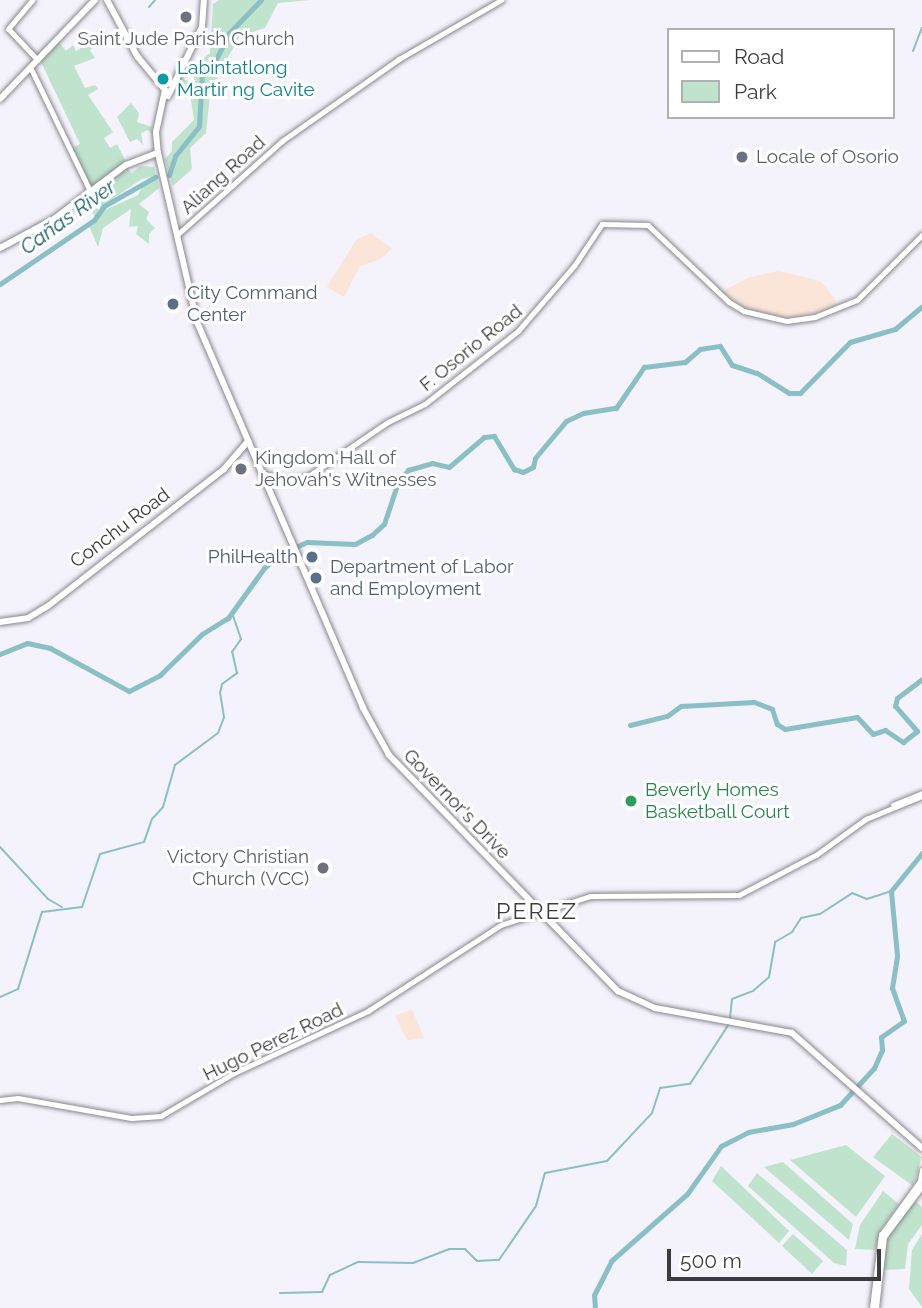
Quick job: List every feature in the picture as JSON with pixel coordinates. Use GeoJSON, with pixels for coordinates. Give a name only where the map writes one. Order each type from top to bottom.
{"type":"FeatureCollection","features":[{"type":"Feature","properties":{"kind":"main road"},"geometry":{"type":"LineString","coordinates":[[107,0],[136,55],[162,85],[172,83]]}},
{"type":"Feature","properties":{"kind":"main road"},"geometry":{"type":"LineString","coordinates":[[0,99],[96,1]]}},
{"type":"Feature","properties":{"kind":"main road","name":"Governor's Drive"},"geometry":{"type":"LineString","coordinates":[[157,134],[172,83],[201,29],[203,1]]}},
{"type":"Feature","properties":{"kind":"main road","name":"Governor's Drive"},"geometry":{"type":"LineString","coordinates":[[162,85],[165,94],[157,134],[158,153],[197,322],[375,732],[429,801],[629,998],[655,1008],[792,1033],[922,1148]]}},
{"type":"Feature","properties":{"kind":"main road"},"geometry":{"type":"LineString","coordinates":[[0,248],[31,233],[92,192],[126,165],[158,153]]}},
{"type":"Feature","properties":{"kind":"main road","name":"Conchu Road"},"geometry":{"type":"LineString","coordinates":[[0,622],[28,618],[48,607],[224,469],[248,441]]}},
{"type":"Feature","properties":{"kind":"street"},"geometry":{"type":"LineString","coordinates":[[33,0],[9,29],[38,60]]}},
{"type":"Feature","properties":{"kind":"street","name":"Aliang Road"},"geometry":{"type":"LineString","coordinates":[[176,236],[282,141],[399,59],[501,0]]}},
{"type":"Feature","properties":{"kind":"street"},"geometry":{"type":"LineString","coordinates":[[31,68],[92,192]]}},
{"type":"Feature","properties":{"kind":"street","name":"F. Osorio Road"},"geometry":{"type":"LineString","coordinates":[[269,488],[283,480],[307,477],[388,422],[425,404],[518,331],[574,266],[602,224],[648,225],[729,302],[744,311],[787,321],[815,317],[857,300],[922,235]]}},
{"type":"Feature","properties":{"kind":"street"},"geometry":{"type":"LineString","coordinates":[[262,472],[283,480]]}},
{"type":"Feature","properties":{"kind":"street","name":"Hugo Perez Road"},"geometry":{"type":"LineString","coordinates":[[0,1100],[18,1098],[132,1118],[161,1116],[234,1073],[368,1011],[495,927],[539,912],[609,894],[719,898],[739,895],[816,855],[902,798],[922,794]]}},
{"type":"Feature","properties":{"kind":"street"},"geometry":{"type":"LineString","coordinates":[[874,1308],[883,1230],[921,1183],[922,1170]]}},
{"type":"Feature","properties":{"kind":"shaded area"},"geometry":{"type":"Polygon","coordinates":[[[371,233],[392,249],[379,260],[360,266],[344,297],[327,287],[356,240],[371,233]]]}},
{"type":"Feature","properties":{"kind":"shaded area"},"geometry":{"type":"Polygon","coordinates":[[[779,271],[820,281],[834,297],[837,308],[797,317],[774,317],[744,309],[721,292],[750,277],[779,271]]]}},
{"type":"Feature","properties":{"kind":"shaded area"},"geometry":{"type":"Polygon","coordinates":[[[412,1009],[424,1038],[407,1040],[395,1016],[412,1009]]]}},
{"type":"Feature","properties":{"kind":"green space"},"geometry":{"type":"Polygon","coordinates":[[[219,0],[310,0],[278,3],[265,28],[240,36],[218,75],[214,91],[211,86],[206,133],[190,148],[192,169],[173,186],[165,159],[172,151],[172,142],[194,120],[189,86],[179,81],[181,77],[194,85],[194,76],[204,66],[201,60],[210,53],[213,4],[219,0]]]}},
{"type":"Feature","properties":{"kind":"green space"},"geometry":{"type":"Polygon","coordinates":[[[83,32],[94,46],[90,50],[95,58],[74,66],[85,88],[95,85],[98,89],[88,95],[113,132],[104,138],[110,148],[117,144],[126,162],[92,189],[71,149],[80,144],[40,60],[59,42],[66,51],[73,45],[76,51],[80,49],[78,36],[83,32]]]}},
{"type":"Feature","properties":{"kind":"green space"},"geometry":{"type":"Polygon","coordinates":[[[131,103],[139,113],[137,122],[152,127],[153,134],[148,130],[141,133],[143,145],[137,139],[130,142],[117,117],[131,103]]]}},
{"type":"Feature","properties":{"kind":"green space"},"geometry":{"type":"Polygon","coordinates":[[[140,166],[154,167],[156,176],[142,179],[105,204],[95,217],[86,199],[126,167],[132,173],[140,166]]]}},
{"type":"Feature","properties":{"kind":"green space"},"geometry":{"type":"Polygon","coordinates":[[[157,179],[159,188],[139,204],[149,212],[146,219],[155,228],[149,234],[149,244],[136,234],[138,226],[129,227],[131,209],[103,228],[98,247],[89,226],[105,210],[138,195],[142,187],[157,179]]]}},
{"type":"Feature","properties":{"kind":"green space"},"geometry":{"type":"Polygon","coordinates":[[[892,1134],[922,1157],[913,1186],[873,1157],[892,1134]]]}},
{"type":"Feature","properties":{"kind":"green space"},"geometry":{"type":"Polygon","coordinates":[[[846,1145],[885,1176],[856,1217],[790,1160],[846,1145]]]}},
{"type":"Feature","properties":{"kind":"green space"},"geometry":{"type":"Polygon","coordinates":[[[783,1162],[853,1224],[849,1240],[764,1167],[783,1162]]]}},
{"type":"Feature","properties":{"kind":"green space"},"geometry":{"type":"Polygon","coordinates":[[[721,1166],[789,1231],[779,1243],[712,1181],[721,1166]]]}},
{"type":"Feature","properties":{"kind":"green space"},"geometry":{"type":"Polygon","coordinates":[[[757,1173],[847,1250],[846,1266],[834,1263],[748,1186],[757,1173]]]}},
{"type":"Feature","properties":{"kind":"green space"},"geometry":{"type":"Polygon","coordinates":[[[883,1191],[899,1204],[881,1229],[875,1250],[855,1249],[860,1225],[883,1191]]]}},
{"type":"Feature","properties":{"kind":"green space"},"geometry":{"type":"Polygon","coordinates":[[[915,1201],[922,1207],[922,1225],[908,1244],[905,1269],[884,1270],[886,1237],[915,1201]]]}},
{"type":"Feature","properties":{"kind":"green space"},"geometry":{"type":"Polygon","coordinates":[[[793,1234],[823,1261],[812,1274],[782,1246],[793,1234]]]}},
{"type":"Feature","properties":{"kind":"green space"},"geometry":{"type":"Polygon","coordinates":[[[922,1234],[922,1307],[909,1289],[912,1250],[922,1234]]]}},
{"type":"Feature","properties":{"kind":"waterway"},"geometry":{"type":"LineString","coordinates":[[149,7],[155,0]]}},
{"type":"Feature","properties":{"kind":"waterway","name":"Cañas River"},"geometry":{"type":"LineString","coordinates":[[169,175],[175,156],[199,126],[202,72],[213,65],[229,33],[261,0]]}},
{"type":"Feature","properties":{"kind":"waterway"},"geometry":{"type":"LineString","coordinates":[[913,51],[922,28]]}},
{"type":"Feature","properties":{"kind":"waterway","name":"Cañas River"},"geometry":{"type":"LineString","coordinates":[[0,284],[94,220],[104,206],[155,177]]}},
{"type":"Feature","properties":{"kind":"waterway"},"geometry":{"type":"LineString","coordinates":[[0,654],[27,643],[50,648],[129,691],[160,675],[202,634],[228,618],[264,568],[280,554],[307,542],[355,544],[372,535],[384,524],[398,482],[408,470],[432,463],[449,467],[484,437],[494,436],[514,469],[523,472],[533,467],[535,458],[566,421],[583,413],[616,408],[644,367],[685,362],[700,349],[720,346],[732,365],[757,373],[789,393],[800,393],[850,342],[895,329],[922,306]]}},
{"type":"Feature","properties":{"kind":"waterway"},"geometry":{"type":"LineString","coordinates":[[0,997],[18,989],[42,912],[82,907],[100,854],[144,842],[152,819],[163,807],[175,765],[218,733],[224,717],[220,693],[222,684],[237,673],[232,652],[241,639],[232,613]]}},
{"type":"Feature","properties":{"kind":"waterway"},"geometry":{"type":"LineString","coordinates":[[630,725],[667,716],[681,706],[754,702],[772,709],[777,724],[785,729],[857,717],[873,734],[885,730],[903,742],[917,731],[895,706],[897,698],[922,679]]}},
{"type":"Feature","properties":{"kind":"waterway"},"geometry":{"type":"LineString","coordinates":[[0,847],[48,899],[62,907]]}},
{"type":"Feature","properties":{"kind":"waterway"},"geometry":{"type":"LineString","coordinates":[[595,1308],[594,1295],[611,1261],[687,1194],[721,1146],[748,1132],[793,1124],[840,1105],[874,1068],[882,1050],[881,1037],[904,1021],[892,988],[897,955],[891,891],[922,853]]}},
{"type":"Feature","properties":{"kind":"waterway"},"geometry":{"type":"LineString","coordinates":[[730,1018],[732,999],[753,991],[769,977],[775,942],[792,932],[801,918],[820,914],[852,893],[867,899],[891,891]]}},
{"type":"Feature","properties":{"kind":"waterway"},"geometry":{"type":"LineString","coordinates":[[280,1293],[322,1292],[330,1275],[358,1262],[413,1263],[449,1249],[465,1249],[477,1261],[499,1260],[536,1206],[545,1173],[607,1161],[652,1113],[660,1088],[690,1084],[729,1024]]}},
{"type":"Feature","properties":{"kind":"place","name":"Saint Jude Parish Church"},"geometry":{"type":"Point","coordinates":[186,17]}},
{"type":"Feature","properties":{"kind":"place","name":"Labintatlong Martir ng Cavite"},"geometry":{"type":"Point","coordinates":[163,79]}},
{"type":"Feature","properties":{"kind":"place","name":"Locale of Osorio"},"geometry":{"type":"Point","coordinates":[742,157]}},
{"type":"Feature","properties":{"kind":"place","name":"City Command Center"},"geometry":{"type":"Point","coordinates":[173,304]}},
{"type":"Feature","properties":{"kind":"place","name":"Kingdom Hall of Jehovah's Witnesses"},"geometry":{"type":"Point","coordinates":[241,469]}},
{"type":"Feature","properties":{"kind":"place","name":"PhilHealth"},"geometry":{"type":"Point","coordinates":[312,557]}},
{"type":"Feature","properties":{"kind":"place","name":"Department of Labor and Employment"},"geometry":{"type":"Point","coordinates":[316,578]}},
{"type":"Feature","properties":{"kind":"place","name":"Beverly Homes Basketball Court"},"geometry":{"type":"Point","coordinates":[631,801]}},
{"type":"Feature","properties":{"kind":"place","name":"Victory Christian Church (VCC)"},"geometry":{"type":"Point","coordinates":[323,868]}},
{"type":"Feature","properties":{"kind":"district","name":"PEREZ"},"geometry":{"type":"Point","coordinates":[537,911]}}]}
